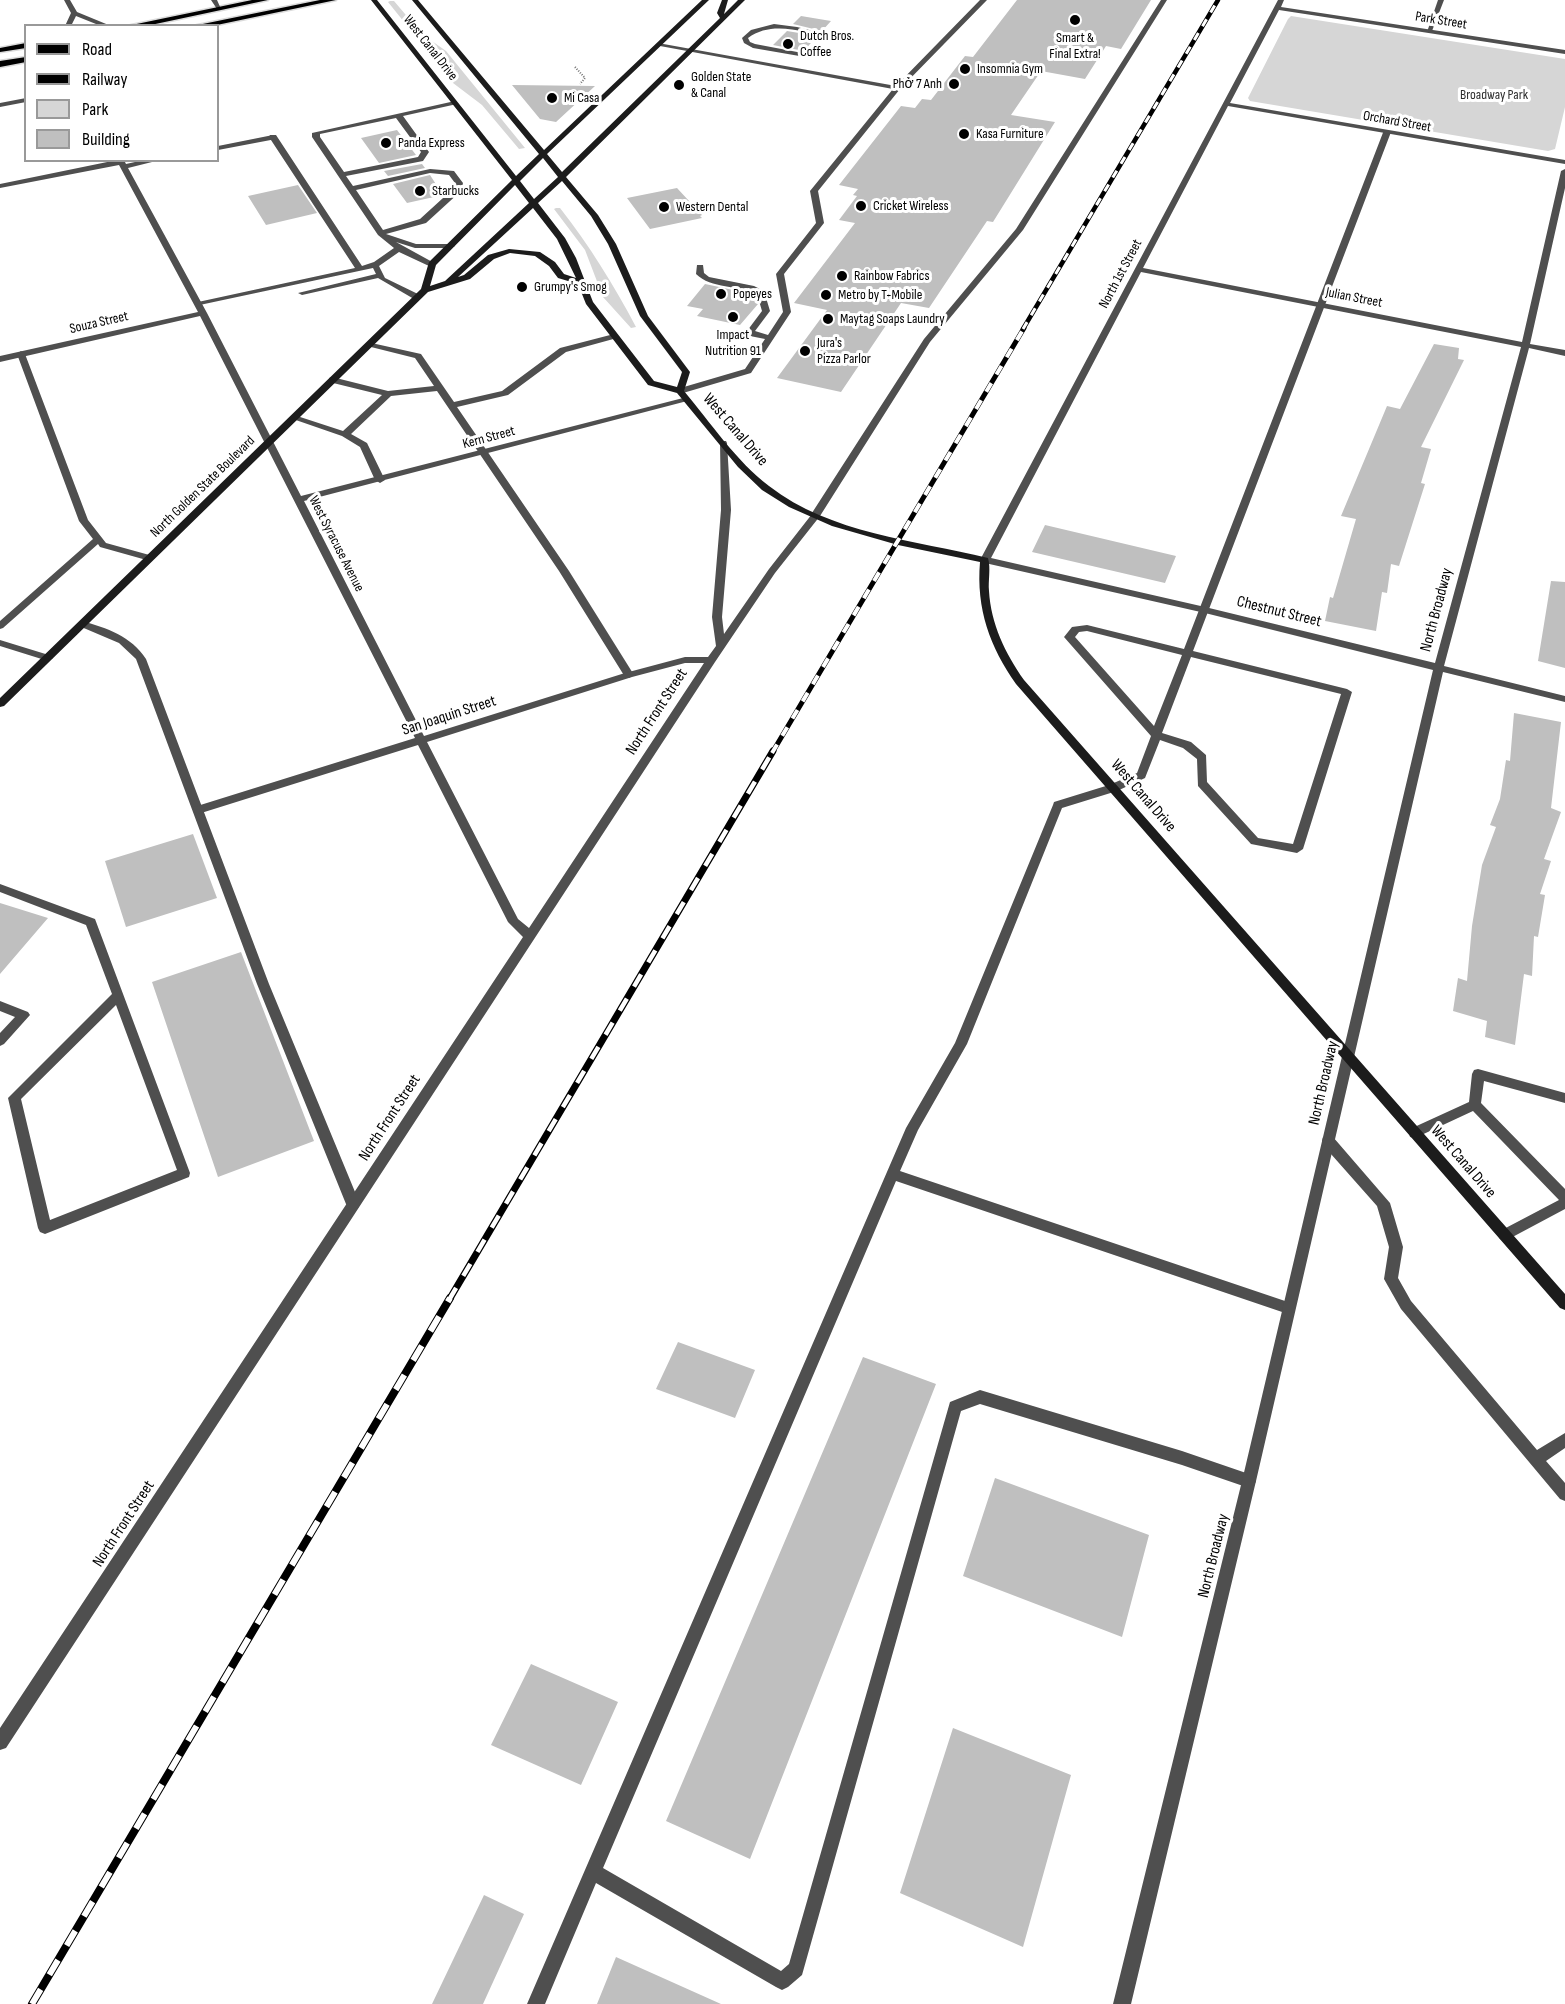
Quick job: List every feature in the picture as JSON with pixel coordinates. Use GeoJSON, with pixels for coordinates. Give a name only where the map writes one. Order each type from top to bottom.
{"type":"FeatureCollection","features":[{"type":"Feature","properties":{"kind":"main road"},"geometry":{"type":"LineString","coordinates":[[140,24],[264,0]]}},
{"type":"Feature","properties":{"kind":"main road"},"geometry":{"type":"LineString","coordinates":[[205,24],[332,0]]}},
{"type":"Feature","properties":{"kind":"main road","name":"West Canal Drive"},"geometry":{"type":"LineString","coordinates":[[374,0],[568,248],[589,302],[651,383],[680,391],[759,483],[792,505],[849,529],[985,560],[982,583],[990,626],[1006,662],[1028,692],[1565,1304]]}},
{"type":"Feature","properties":{"kind":"main road","name":"West Canal Drive"},"geometry":{"type":"LineString","coordinates":[[416,0],[601,224],[644,316],[686,372],[680,391]]}},
{"type":"Feature","properties":{"kind":"main road"},"geometry":{"type":"LineString","coordinates":[[425,290],[432,264],[516,180],[706,0]]}},
{"type":"Feature","properties":{"kind":"main road"},"geometry":{"type":"LineString","coordinates":[[723,19],[720,13],[725,0]]}},
{"type":"Feature","properties":{"kind":"main road","name":"North Golden State Boulevard"},"geometry":{"type":"LineString","coordinates":[[0,704],[417,297],[425,290],[446,284],[563,176],[742,0]]}},
{"type":"Feature","properties":{"kind":"main road"},"geometry":{"type":"LineString","coordinates":[[162,24],[181,16]]}},
{"type":"Feature","properties":{"kind":"main road"},"geometry":{"type":"LineString","coordinates":[[0,50],[24,45]]}},
{"type":"Feature","properties":{"kind":"main road"},"geometry":{"type":"LineString","coordinates":[[0,64],[24,59]]}},
{"type":"Feature","properties":{"kind":"main road"},"geometry":{"type":"LineString","coordinates":[[446,284],[467,277],[495,255],[518,251],[541,256],[552,264],[561,276],[580,282]]}},
{"type":"Feature","properties":{"kind":"street"},"geometry":{"type":"LineString","coordinates":[[67,0],[74,13],[103,24]]}},
{"type":"Feature","properties":{"kind":"street"},"geometry":{"type":"LineString","coordinates":[[214,0],[219,8]]}},
{"type":"Feature","properties":{"kind":"street"},"geometry":{"type":"LineString","coordinates":[[680,391],[746,372],[787,312],[780,274],[820,223],[814,193],[898,88],[984,0]]}},
{"type":"Feature","properties":{"kind":"street","name":"North Front Street"},"geometry":{"type":"LineString","coordinates":[[0,1742],[720,645],[772,571],[815,516],[927,341],[1018,230],[1164,0]]}},
{"type":"Feature","properties":{"kind":"street"},"geometry":{"type":"LineString","coordinates":[[1429,31],[1441,0]]}},
{"type":"Feature","properties":{"kind":"street","name":"Park Street"},"geometry":{"type":"LineString","coordinates":[[1279,4],[1565,52]]}},
{"type":"Feature","properties":{"kind":"street","name":"North 1st Street"},"geometry":{"type":"LineString","coordinates":[[985,560],[1279,4]]}},
{"type":"Feature","properties":{"kind":"street"},"geometry":{"type":"LineString","coordinates":[[69,24],[74,13]]}},
{"type":"Feature","properties":{"kind":"street"},"geometry":{"type":"LineString","coordinates":[[758,47],[757,40],[760,36],[773,33],[828,38],[781,27],[754,30],[746,38],[747,43],[758,47],[811,56]]}},
{"type":"Feature","properties":{"kind":"street"},"geometry":{"type":"LineString","coordinates":[[660,44],[898,88]]}},
{"type":"Feature","properties":{"kind":"street"},"geometry":{"type":"LineString","coordinates":[[0,105],[24,100]]}},
{"type":"Feature","properties":{"kind":"street"},"geometry":{"type":"LineString","coordinates":[[432,264],[398,249],[381,233],[316,137],[316,133],[455,103]]}},
{"type":"Feature","properties":{"kind":"street","name":"Orchard Street"},"geometry":{"type":"LineString","coordinates":[[1226,104],[1565,162]]}},
{"type":"Feature","properties":{"kind":"street"},"geometry":{"type":"LineString","coordinates":[[342,175],[420,159],[425,152],[398,115]]}},
{"type":"Feature","properties":{"kind":"street"},"geometry":{"type":"LineString","coordinates":[[536,2004],[912,1128],[960,1044],[1058,805],[1113,788],[1141,775],[1387,132]]}},
{"type":"Feature","properties":{"kind":"street"},"geometry":{"type":"LineString","coordinates":[[219,148],[273,137],[360,269]]}},
{"type":"Feature","properties":{"kind":"street"},"geometry":{"type":"LineString","coordinates":[[0,186],[122,163]]}},
{"type":"Feature","properties":{"kind":"street","name":"West Syracuse Avenue"},"geometry":{"type":"LineString","coordinates":[[122,163],[201,308],[514,922],[530,936]]}},
{"type":"Feature","properties":{"kind":"street"},"geometry":{"type":"LineString","coordinates":[[351,189],[434,171],[451,173],[459,183],[458,189],[423,222],[381,233]]}},
{"type":"Feature","properties":{"kind":"street","name":"North Broadway"},"geometry":{"type":"LineString","coordinates":[[1122,2004],[1249,1481],[1439,666],[1527,345],[1565,171]]}},
{"type":"Feature","properties":{"kind":"street"},"geometry":{"type":"LineString","coordinates":[[381,233],[393,241],[415,246],[451,246]]}},
{"type":"Feature","properties":{"kind":"street","name":"Souza Street"},"geometry":{"type":"LineString","coordinates":[[0,359],[360,269],[377,264],[398,249]]}},
{"type":"Feature","properties":{"kind":"street"},"geometry":{"type":"LineString","coordinates":[[377,264],[378,276],[417,297]]}},
{"type":"Feature","properties":{"kind":"street"},"geometry":{"type":"LineString","coordinates":[[700,267],[700,274],[706,279],[751,288],[761,293],[766,311],[751,331],[753,334],[770,338]]}},
{"type":"Feature","properties":{"kind":"street","name":"Julian Street"},"geometry":{"type":"LineString","coordinates":[[1138,269],[1565,352]]}},
{"type":"Feature","properties":{"kind":"street"},"geometry":{"type":"LineString","coordinates":[[302,293],[378,276]]}},
{"type":"Feature","properties":{"kind":"street"},"geometry":{"type":"LineString","coordinates":[[453,405],[505,393],[563,350],[615,336]]}},
{"type":"Feature","properties":{"kind":"street"},"geometry":{"type":"LineString","coordinates":[[370,344],[418,356],[564,571],[629,675]]}},
{"type":"Feature","properties":{"kind":"street"},"geometry":{"type":"LineString","coordinates":[[21,354],[84,521],[103,545],[150,558]]}},
{"type":"Feature","properties":{"kind":"street"},"geometry":{"type":"LineString","coordinates":[[332,380],[388,394],[441,388]]}},
{"type":"Feature","properties":{"kind":"street"},"geometry":{"type":"LineString","coordinates":[[345,434],[388,394]]}},
{"type":"Feature","properties":{"kind":"street","name":"Kern Street"},"geometry":{"type":"LineString","coordinates":[[298,500],[687,400]]}},
{"type":"Feature","properties":{"kind":"street"},"geometry":{"type":"LineString","coordinates":[[294,418],[345,434],[364,445],[380,480]]}},
{"type":"Feature","properties":{"kind":"street"},"geometry":{"type":"LineString","coordinates":[[720,645],[717,617],[725,545],[726,510],[723,443]]}},
{"type":"Feature","properties":{"kind":"street"},"geometry":{"type":"LineString","coordinates":[[0,626],[98,539]]}},
{"type":"Feature","properties":{"kind":"street","name":"Chestnut Street"},"geometry":{"type":"LineString","coordinates":[[985,560],[1439,666],[1565,699]]}},
{"type":"Feature","properties":{"kind":"street"},"geometry":{"type":"LineString","coordinates":[[82,624],[121,638],[134,647],[141,659],[263,984],[353,1204]]}},
{"type":"Feature","properties":{"kind":"street"},"geometry":{"type":"LineString","coordinates":[[1087,628],[1347,692],[1297,849],[1255,841],[1202,783],[1202,758],[1187,745],[1156,735],[1069,637],[1076,629],[1087,628]]}},
{"type":"Feature","properties":{"kind":"street"},"geometry":{"type":"LineString","coordinates":[[0,643],[48,658]]}},
{"type":"Feature","properties":{"kind":"street","name":"San Joaquin Street"},"geometry":{"type":"LineString","coordinates":[[198,810],[629,675],[685,660],[711,660]]}},
{"type":"Feature","properties":{"kind":"street"},"geometry":{"type":"LineString","coordinates":[[0,888],[91,922],[184,1173],[45,1228],[14,1098],[118,995]]}},
{"type":"Feature","properties":{"kind":"street"},"geometry":{"type":"LineString","coordinates":[[0,1006],[24,1015],[0,1041]]}},
{"type":"Feature","properties":{"kind":"street"},"geometry":{"type":"LineString","coordinates":[[1475,1105],[1479,1074],[1565,1098]]}},
{"type":"Feature","properties":{"kind":"street"},"geometry":{"type":"LineString","coordinates":[[1415,1133],[1475,1105]]}},
{"type":"Feature","properties":{"kind":"street"},"geometry":{"type":"LineString","coordinates":[[1475,1105],[1565,1198]]}},
{"type":"Feature","properties":{"kind":"street"},"geometry":{"type":"LineString","coordinates":[[1328,1141],[1383,1203],[1396,1247],[1391,1279],[1406,1305],[1565,1494]]}},
{"type":"Feature","properties":{"kind":"street"},"geometry":{"type":"LineString","coordinates":[[892,1174],[1288,1308]]}},
{"type":"Feature","properties":{"kind":"street"},"geometry":{"type":"LineString","coordinates":[[1505,1235],[1565,1203]]}},
{"type":"Feature","properties":{"kind":"street"},"geometry":{"type":"LineString","coordinates":[[593,1872],[782,1981],[796,1969],[955,1407],[980,1397],[1182,1458],[1249,1481]]}},
{"type":"Feature","properties":{"kind":"street"},"geometry":{"type":"LineString","coordinates":[[1537,1459],[1565,1440]]}},
{"type":"Feature","properties":{"kind":"path"},"geometry":{"type":"LineString","coordinates":[[575,67],[585,78],[580,84]]}},
{"type":"Feature","properties":{"kind":"green space"},"geometry":{"type":"Polygon","coordinates":[[[394,1],[422,34],[446,51],[525,148],[519,149],[482,105],[453,83],[388,2],[394,1]]]}},
{"type":"Feature","properties":{"kind":"green space","name":"Broadway Park"},"geometry":{"type":"Polygon","coordinates":[[[1291,16],[1565,59],[1565,107],[1555,149],[1548,151],[1250,101],[1248,98],[1291,16]]]}},
{"type":"Feature","properties":{"kind":"green space"},"geometry":{"type":"Polygon","coordinates":[[[560,208],[591,251],[636,327],[631,328],[603,297],[585,250],[554,209],[560,208]]]}},
{"type":"Feature","properties":{"kind":"building"},"geometry":{"type":"Polygon","coordinates":[[[1017,0],[1151,0],[1121,49],[1106,46],[1085,79],[1041,71],[1011,115],[1055,122],[993,222],[987,221],[929,308],[901,303],[841,392],[777,378],[827,310],[794,303],[855,223],[839,220],[857,196],[853,195],[858,189],[839,185],[901,106],[915,108],[922,99],[931,100],[965,56],[973,57],[1017,0]]]}},
{"type":"Feature","properties":{"kind":"building"},"geometry":{"type":"Polygon","coordinates":[[[801,16],[831,21],[822,31],[793,24],[801,16]]]}},
{"type":"Feature","properties":{"kind":"building"},"geometry":{"type":"Polygon","coordinates":[[[787,31],[816,37],[804,51],[773,45],[787,31]]]}},
{"type":"Feature","properties":{"kind":"building","name":"Mi Casa"},"geometry":{"type":"Polygon","coordinates":[[[512,85],[595,86],[556,122],[540,119],[512,85]]]}},
{"type":"Feature","properties":{"kind":"building","name":"Panda Express"},"geometry":{"type":"Polygon","coordinates":[[[397,130],[416,155],[379,163],[361,138],[397,130]]]}},
{"type":"Feature","properties":{"kind":"building"},"geometry":{"type":"Polygon","coordinates":[[[422,164],[425,168],[388,176],[384,171],[422,164]]]}},
{"type":"Feature","properties":{"kind":"building","name":"Starbucks"},"geometry":{"type":"Polygon","coordinates":[[[430,175],[443,195],[407,203],[393,184],[430,175]]]}},
{"type":"Feature","properties":{"kind":"building"},"geometry":{"type":"Polygon","coordinates":[[[298,185],[317,213],[266,225],[248,196],[298,185]]]}},
{"type":"Feature","properties":{"kind":"building","name":"Western Dental"},"geometry":{"type":"Polygon","coordinates":[[[677,188],[702,215],[700,216],[702,218],[650,229],[627,198],[677,188]]]}},
{"type":"Feature","properties":{"kind":"building"},"geometry":{"type":"Polygon","coordinates":[[[705,284],[752,294],[758,304],[740,325],[697,316],[703,309],[687,306],[705,284]]]}},
{"type":"Feature","properties":{"kind":"building"},"geometry":{"type":"Polygon","coordinates":[[[1434,344],[1459,348],[1458,359],[1464,360],[1421,447],[1431,449],[1421,483],[1425,484],[1399,566],[1391,564],[1387,593],[1382,592],[1376,631],[1325,621],[1330,597],[1333,598],[1356,519],[1341,516],[1387,406],[1400,409],[1434,344]]]}},
{"type":"Feature","properties":{"kind":"building"},"geometry":{"type":"Polygon","coordinates":[[[1045,525],[1176,556],[1165,583],[1032,552],[1045,525]]]}},
{"type":"Feature","properties":{"kind":"building"},"geometry":{"type":"Polygon","coordinates":[[[1551,581],[1565,582],[1565,668],[1538,661],[1551,581]]]}},
{"type":"Feature","properties":{"kind":"building"},"geometry":{"type":"Polygon","coordinates":[[[1514,713],[1561,722],[1551,808],[1561,812],[1544,859],[1551,861],[1540,894],[1545,895],[1538,937],[1534,936],[1532,976],[1524,974],[1515,1045],[1485,1037],[1487,1021],[1453,1011],[1458,978],[1467,981],[1472,926],[1482,865],[1496,827],[1490,825],[1500,799],[1506,760],[1510,761],[1514,713]]]}},
{"type":"Feature","properties":{"kind":"building"},"geometry":{"type":"Polygon","coordinates":[[[193,834],[217,898],[126,927],[105,861],[193,834]]]}},
{"type":"Feature","properties":{"kind":"building"},"geometry":{"type":"Polygon","coordinates":[[[0,903],[48,918],[0,974],[0,903]]]}},
{"type":"Feature","properties":{"kind":"building"},"geometry":{"type":"Polygon","coordinates":[[[241,952],[314,1141],[218,1177],[152,982],[241,952]]]}},
{"type":"Feature","properties":{"kind":"building"},"geometry":{"type":"Polygon","coordinates":[[[678,1342],[755,1370],[735,1418],[656,1389],[678,1342]]]}},
{"type":"Feature","properties":{"kind":"building"},"geometry":{"type":"Polygon","coordinates":[[[863,1357],[936,1384],[750,1859],[666,1821],[863,1357]]]}},
{"type":"Feature","properties":{"kind":"building"},"geometry":{"type":"Polygon","coordinates":[[[995,1478],[1149,1535],[1122,1637],[963,1576],[995,1478]]]}},
{"type":"Feature","properties":{"kind":"building"},"geometry":{"type":"Polygon","coordinates":[[[531,1664],[618,1702],[581,1785],[491,1745],[531,1664]]]}},
{"type":"Feature","properties":{"kind":"building"},"geometry":{"type":"Polygon","coordinates":[[[953,1728],[1071,1775],[1023,1947],[900,1893],[953,1728]]]}},
{"type":"Feature","properties":{"kind":"building"},"geometry":{"type":"Polygon","coordinates":[[[484,1895],[524,1914],[483,2004],[432,2004],[484,1895]]]}},
{"type":"Feature","properties":{"kind":"building"},"geometry":{"type":"Polygon","coordinates":[[[616,1957],[721,2004],[597,2004],[616,1957]]]}},
{"type":"Feature","properties":{"kind":"railway"},"geometry":{"type":"LineString","coordinates":[[1023,329],[1218,0]]}},
{"type":"Feature","properties":{"kind":"railway"},"geometry":{"type":"LineString","coordinates":[[772,753],[1024,328]]}},
{"type":"Feature","properties":{"kind":"railway"},"geometry":{"type":"LineString","coordinates":[[449,1300],[773,751]]}},
{"type":"Feature","properties":{"kind":"railway"},"geometry":{"type":"LineString","coordinates":[[32,2004],[450,1298]]}},
{"type":"Feature","properties":{"kind":"place","name":"Smart & Final Extra!"},"geometry":{"type":"Point","coordinates":[1075,20]}},
{"type":"Feature","properties":{"kind":"place","name":"Dutch Bros. Coffee"},"geometry":{"type":"Point","coordinates":[788,44]}},
{"type":"Feature","properties":{"kind":"place","name":"Insomnia Gym"},"geometry":{"type":"Point","coordinates":[965,69]}},
{"type":"Feature","properties":{"kind":"place","name":"Phở 7 Anh"},"geometry":{"type":"Point","coordinates":[954,84]}},
{"type":"Feature","properties":{"kind":"place","name":"Golden State & Canal"},"geometry":{"type":"Point","coordinates":[679,85]}},
{"type":"Feature","properties":{"kind":"place","name":"Mi Casa"},"geometry":{"type":"Point","coordinates":[552,98]}},
{"type":"Feature","properties":{"kind":"place","name":"Kasa Furniture"},"geometry":{"type":"Point","coordinates":[964,134]}},
{"type":"Feature","properties":{"kind":"place","name":"Panda Express"},"geometry":{"type":"Point","coordinates":[386,143]}},
{"type":"Feature","properties":{"kind":"place","name":"Starbucks"},"geometry":{"type":"Point","coordinates":[420,191]}},
{"type":"Feature","properties":{"kind":"place","name":"Cricket Wireless"},"geometry":{"type":"Point","coordinates":[861,206]}},
{"type":"Feature","properties":{"kind":"place","name":"Western Dental"},"geometry":{"type":"Point","coordinates":[664,207]}},
{"type":"Feature","properties":{"kind":"place","name":"Rainbow Fabrics"},"geometry":{"type":"Point","coordinates":[842,276]}},
{"type":"Feature","properties":{"kind":"place","name":"Grumpy's Smog"},"geometry":{"type":"Point","coordinates":[522,287]}},
{"type":"Feature","properties":{"kind":"place","name":"Popeyes"},"geometry":{"type":"Point","coordinates":[721,294]}},
{"type":"Feature","properties":{"kind":"place","name":"Metro by T-Mobile"},"geometry":{"type":"Point","coordinates":[826,295]}},
{"type":"Feature","properties":{"kind":"place","name":"Impact Nutrition 91"},"geometry":{"type":"Point","coordinates":[733,317]}},
{"type":"Feature","properties":{"kind":"place","name":"Maytag Soaps Laundry"},"geometry":{"type":"Point","coordinates":[828,319]}},
{"type":"Feature","properties":{"kind":"place","name":"Jura's Pizza Parlor"},"geometry":{"type":"Point","coordinates":[805,351]}}]}
